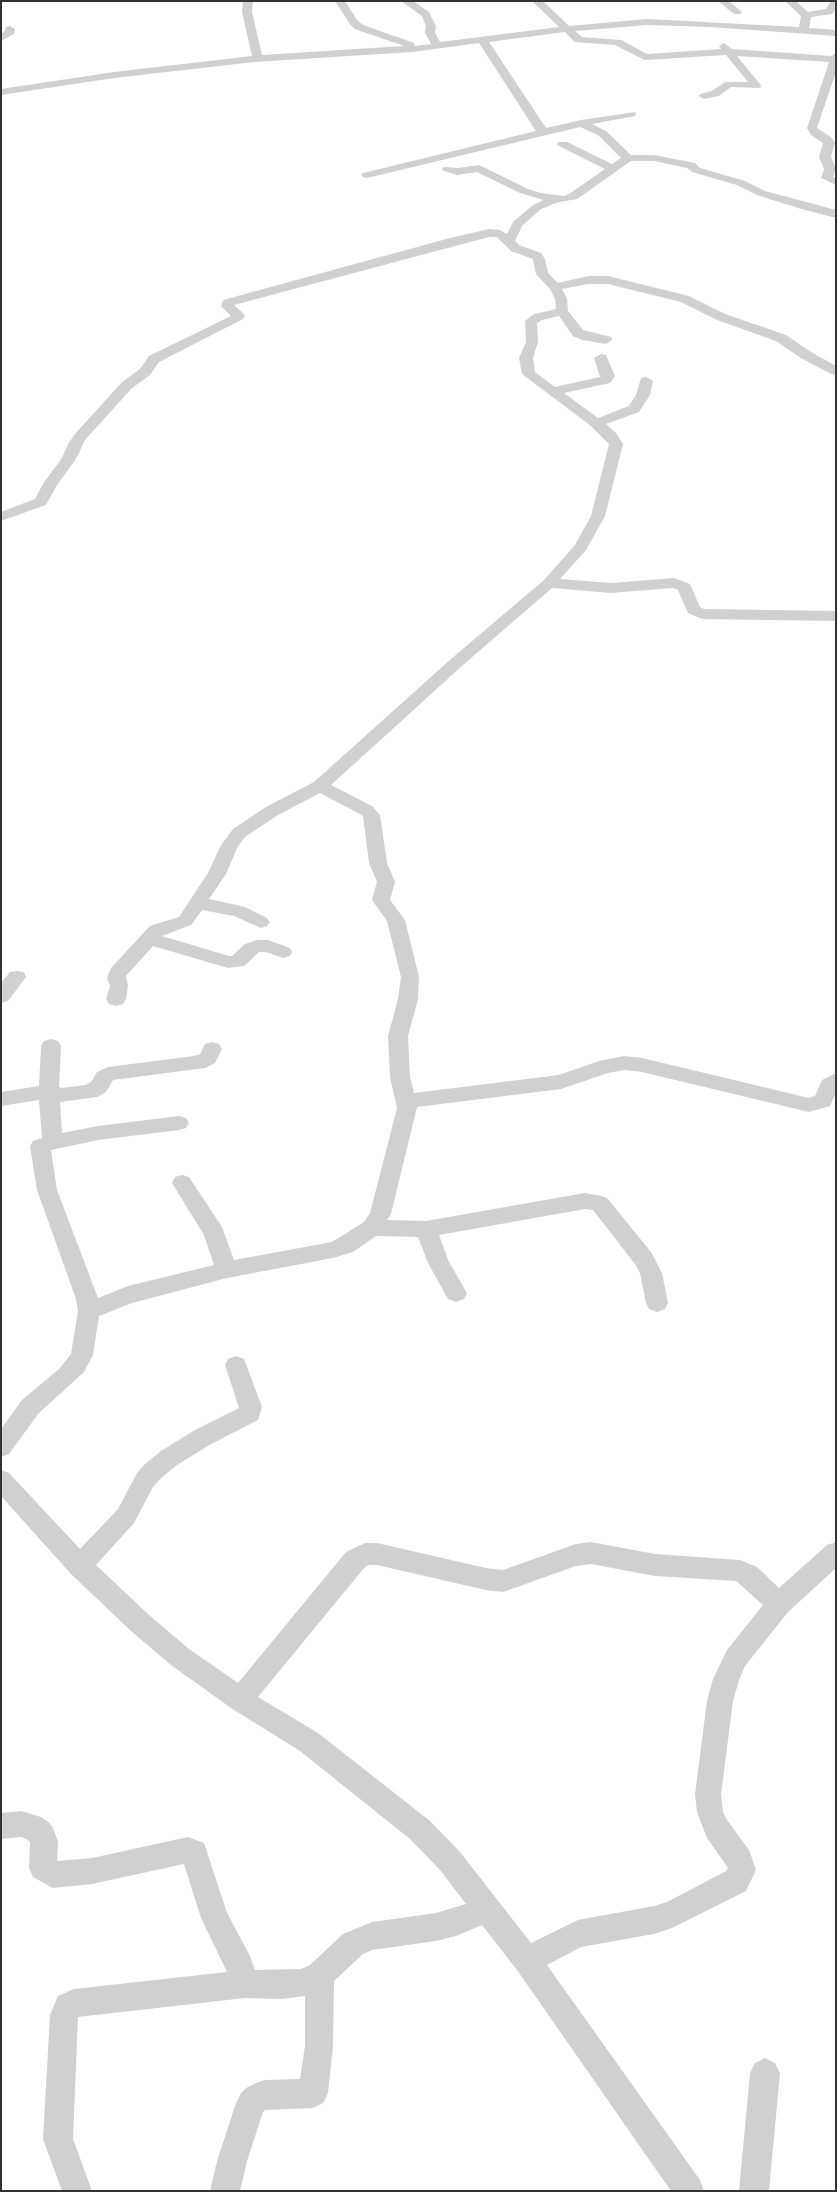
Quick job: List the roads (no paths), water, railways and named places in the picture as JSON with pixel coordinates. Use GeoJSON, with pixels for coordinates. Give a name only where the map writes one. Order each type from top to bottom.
{"type":"FeatureCollection","features":[{"type":"Feature","properties":{"kind":"street"},"geometry":{"type":"LineString","coordinates":[[248,1],[247,12],[258,59]]}},
{"type":"Feature","properties":{"kind":"street"},"geometry":{"type":"LineString","coordinates":[[340,1],[353,22],[359,27],[417,48]]}},
{"type":"Feature","properties":{"kind":"street"},"geometry":{"type":"LineString","coordinates":[[406,1],[426,14],[431,26],[430,33],[437,46]]}},
{"type":"Feature","properties":{"kind":"street"},"geometry":{"type":"LineString","coordinates":[[537,1],[579,40],[617,42],[645,57],[727,52],[836,58],[812,128],[815,134],[829,142],[825,157],[830,169],[827,178],[836,182]]}},
{"type":"Feature","properties":{"kind":"street"},"geometry":{"type":"LineString","coordinates":[[1,92],[114,75],[258,59],[417,48],[483,41],[511,35],[737,12],[722,1]]}},
{"type":"Feature","properties":{"kind":"street"},"geometry":{"type":"LineString","coordinates":[[790,1],[806,15],[829,12],[836,1]]}},
{"type":"Feature","properties":{"kind":"street"},"geometry":{"type":"LineString","coordinates":[[804,30],[806,15]]}},
{"type":"Feature","properties":{"kind":"street"},"geometry":{"type":"LineString","coordinates":[[647,22],[710,24],[836,33]]}},
{"type":"Feature","properties":{"kind":"street"},"geometry":{"type":"LineString","coordinates":[[704,96],[715,94],[729,84],[756,86],[727,52],[710,24]]}},
{"type":"Feature","properties":{"kind":"street"},"geometry":{"type":"LineString","coordinates":[[1,38],[9,34],[10,29]]}},
{"type":"Feature","properties":{"kind":"street"},"geometry":{"type":"LineString","coordinates":[[483,41],[542,131]]}},
{"type":"Feature","properties":{"kind":"street"},"geometry":{"type":"LineString","coordinates":[[367,175],[542,131],[630,114]]}},
{"type":"Feature","properties":{"kind":"street"},"geometry":{"type":"LineString","coordinates":[[581,123],[602,133],[628,158]]}},
{"type":"Feature","properties":{"kind":"street"},"geometry":{"type":"LineString","coordinates":[[563,144],[614,169]]}},
{"type":"Feature","properties":{"kind":"street"},"geometry":{"type":"LineString","coordinates":[[448,169],[457,172],[480,168],[524,191],[556,199],[573,198],[628,158],[654,158],[690,165],[698,171],[741,183],[761,193],[818,211],[836,214]]}},
{"type":"Feature","properties":{"kind":"street"},"geometry":{"type":"LineString","coordinates":[[509,241],[517,224],[537,207],[556,199]]}},
{"type":"Feature","properties":{"kind":"street"},"geometry":{"type":"LineString","coordinates":[[818,211],[831,202]]}},
{"type":"Feature","properties":{"kind":"street"},"geometry":{"type":"LineString","coordinates":[[1,517],[41,502],[50,484],[69,459],[75,444],[80,437],[127,385],[145,372],[154,359],[239,316],[227,306],[227,303],[483,234],[495,233],[509,241],[518,250],[537,256],[542,274],[555,287],[561,299],[562,311],[578,333],[587,337],[606,340]]}},
{"type":"Feature","properties":{"kind":"street"},"geometry":{"type":"LineString","coordinates":[[555,287],[588,280],[603,280],[686,299],[721,317],[781,338],[806,356],[836,371]]}},
{"type":"Feature","properties":{"kind":"street"},"geometry":{"type":"LineString","coordinates":[[116,999],[119,986],[116,978],[118,973],[148,938],[157,930],[184,921],[217,874],[234,839],[239,834],[272,811],[320,786],[458,662],[549,583],[585,541],[600,509],[616,444],[611,436],[596,423],[555,391],[529,374],[526,358],[532,342],[531,322],[533,319],[562,311]]}},
{"type":"Feature","properties":{"kind":"street"},"geometry":{"type":"LineString","coordinates":[[555,391],[605,380],[608,376],[602,358]]}},
{"type":"Feature","properties":{"kind":"street"},"geometry":{"type":"LineString","coordinates":[[596,423],[634,409],[643,395],[646,381]]}},
{"type":"Feature","properties":{"kind":"street"},"geometry":{"type":"LineString","coordinates":[[549,583],[612,588],[674,583],[685,587],[693,610],[702,614],[836,616]]}},
{"type":"Feature","properties":{"kind":"street"},"geometry":{"type":"LineString","coordinates":[[89,1311],[128,1295],[227,1270],[333,1250],[344,1246],[372,1228],[380,1214],[407,1111],[407,1102],[400,1077],[398,1036],[408,999],[410,977],[396,920],[381,900],[386,882],[378,863],[373,820],[366,810],[320,786]]}},
{"type":"Feature","properties":{"kind":"street"},"geometry":{"type":"LineString","coordinates":[[198,902],[239,911],[261,922]]}},
{"type":"Feature","properties":{"kind":"street"},"geometry":{"type":"LineString","coordinates":[[148,938],[228,962],[237,962],[252,948],[257,946],[268,946],[282,952]]}},
{"type":"Feature","properties":{"kind":"street"},"geometry":{"type":"LineString","coordinates":[[1,996],[17,977]]}},
{"type":"Feature","properties":{"kind":"street"},"geometry":{"type":"LineString","coordinates":[[51,1046],[49,1092],[52,1141],[54,1142]]}},
{"type":"Feature","properties":{"kind":"street"},"geometry":{"type":"LineString","coordinates":[[1,1100],[49,1092],[61,1095],[90,1092],[99,1087],[104,1076],[108,1074],[198,1063],[208,1058],[212,1049]]}},
{"type":"Feature","properties":{"kind":"street"},"geometry":{"type":"LineString","coordinates":[[407,1102],[431,1097],[500,1091],[561,1082],[606,1066],[624,1063],[642,1065],[809,1105],[817,1104],[823,1101],[829,1085],[836,1080]]}},
{"type":"Feature","properties":{"kind":"street"},"geometry":{"type":"LineString","coordinates":[[1,1447],[30,1407],[76,1366],[82,1355],[89,1311],[87,1299],[45,1178],[40,1146],[98,1133],[179,1123]]}},
{"type":"Feature","properties":{"kind":"street"},"geometry":{"type":"LineString","coordinates":[[182,1183],[214,1233],[227,1270]]}},
{"type":"Feature","properties":{"kind":"street"},"geometry":{"type":"LineString","coordinates":[[372,1228],[426,1229],[585,1201],[595,1202],[600,1204],[643,1258],[651,1273],[657,1303]]}},
{"type":"Feature","properties":{"kind":"street"},"geometry":{"type":"LineString","coordinates":[[426,1229],[439,1263],[456,1293]]}},
{"type":"Feature","properties":{"kind":"street"},"geometry":{"type":"LineString","coordinates":[[80,1566],[126,1516],[145,1480],[153,1471],[169,1458],[203,1437],[250,1413],[251,1407],[236,1365]]}},
{"type":"Feature","properties":{"kind":"street"},"geometry":{"type":"LineString","coordinates":[[1,1480],[80,1566],[140,1624],[180,1657],[240,1700],[309,1742],[399,1812],[420,1830],[450,1861],[527,1960],[689,2191]]}},
{"type":"Feature","properties":{"kind":"street"},"geometry":{"type":"LineString","coordinates":[[240,1700],[355,1560],[365,1554],[377,1554],[486,1579],[503,1581],[576,1555],[592,1554],[660,1566],[729,1569],[740,1571],[748,1575],[779,1604]]}},
{"type":"Feature","properties":{"kind":"street"},"geometry":{"type":"LineString","coordinates":[[527,1960],[578,1934],[654,1920],[672,1914],[736,1882],[742,1870],[739,1859],[717,1829],[710,1812],[708,1794],[720,1701],[726,1679],[736,1658],[779,1604],[836,1554]]}},
{"type":"Feature","properties":{"kind":"street"},"geometry":{"type":"LineString","coordinates":[[1,1826],[21,1824],[31,1826],[38,1831],[42,1835],[44,1841],[43,1868],[53,1875],[92,1871],[188,1850],[194,1852],[215,1918],[239,1964],[245,1984]]}},
{"type":"Feature","properties":{"kind":"street"},"geometry":{"type":"LineString","coordinates":[[77,2191],[58,2139],[64,2015],[68,2006],[74,2003],[245,1984],[281,1985],[302,1983],[320,1975],[353,1944],[372,1936],[436,1927],[456,1922],[488,1908]]}},
{"type":"Feature","properties":{"kind":"street"},"geometry":{"type":"LineString","coordinates":[[225,2191],[232,2161],[251,2103],[256,2098],[265,2095],[313,2094],[320,2046],[320,1975]]}},
{"type":"Feature","properties":{"kind":"street"},"geometry":{"type":"LineString","coordinates":[[754,2191],[757,2174],[765,2073]]}}]}
